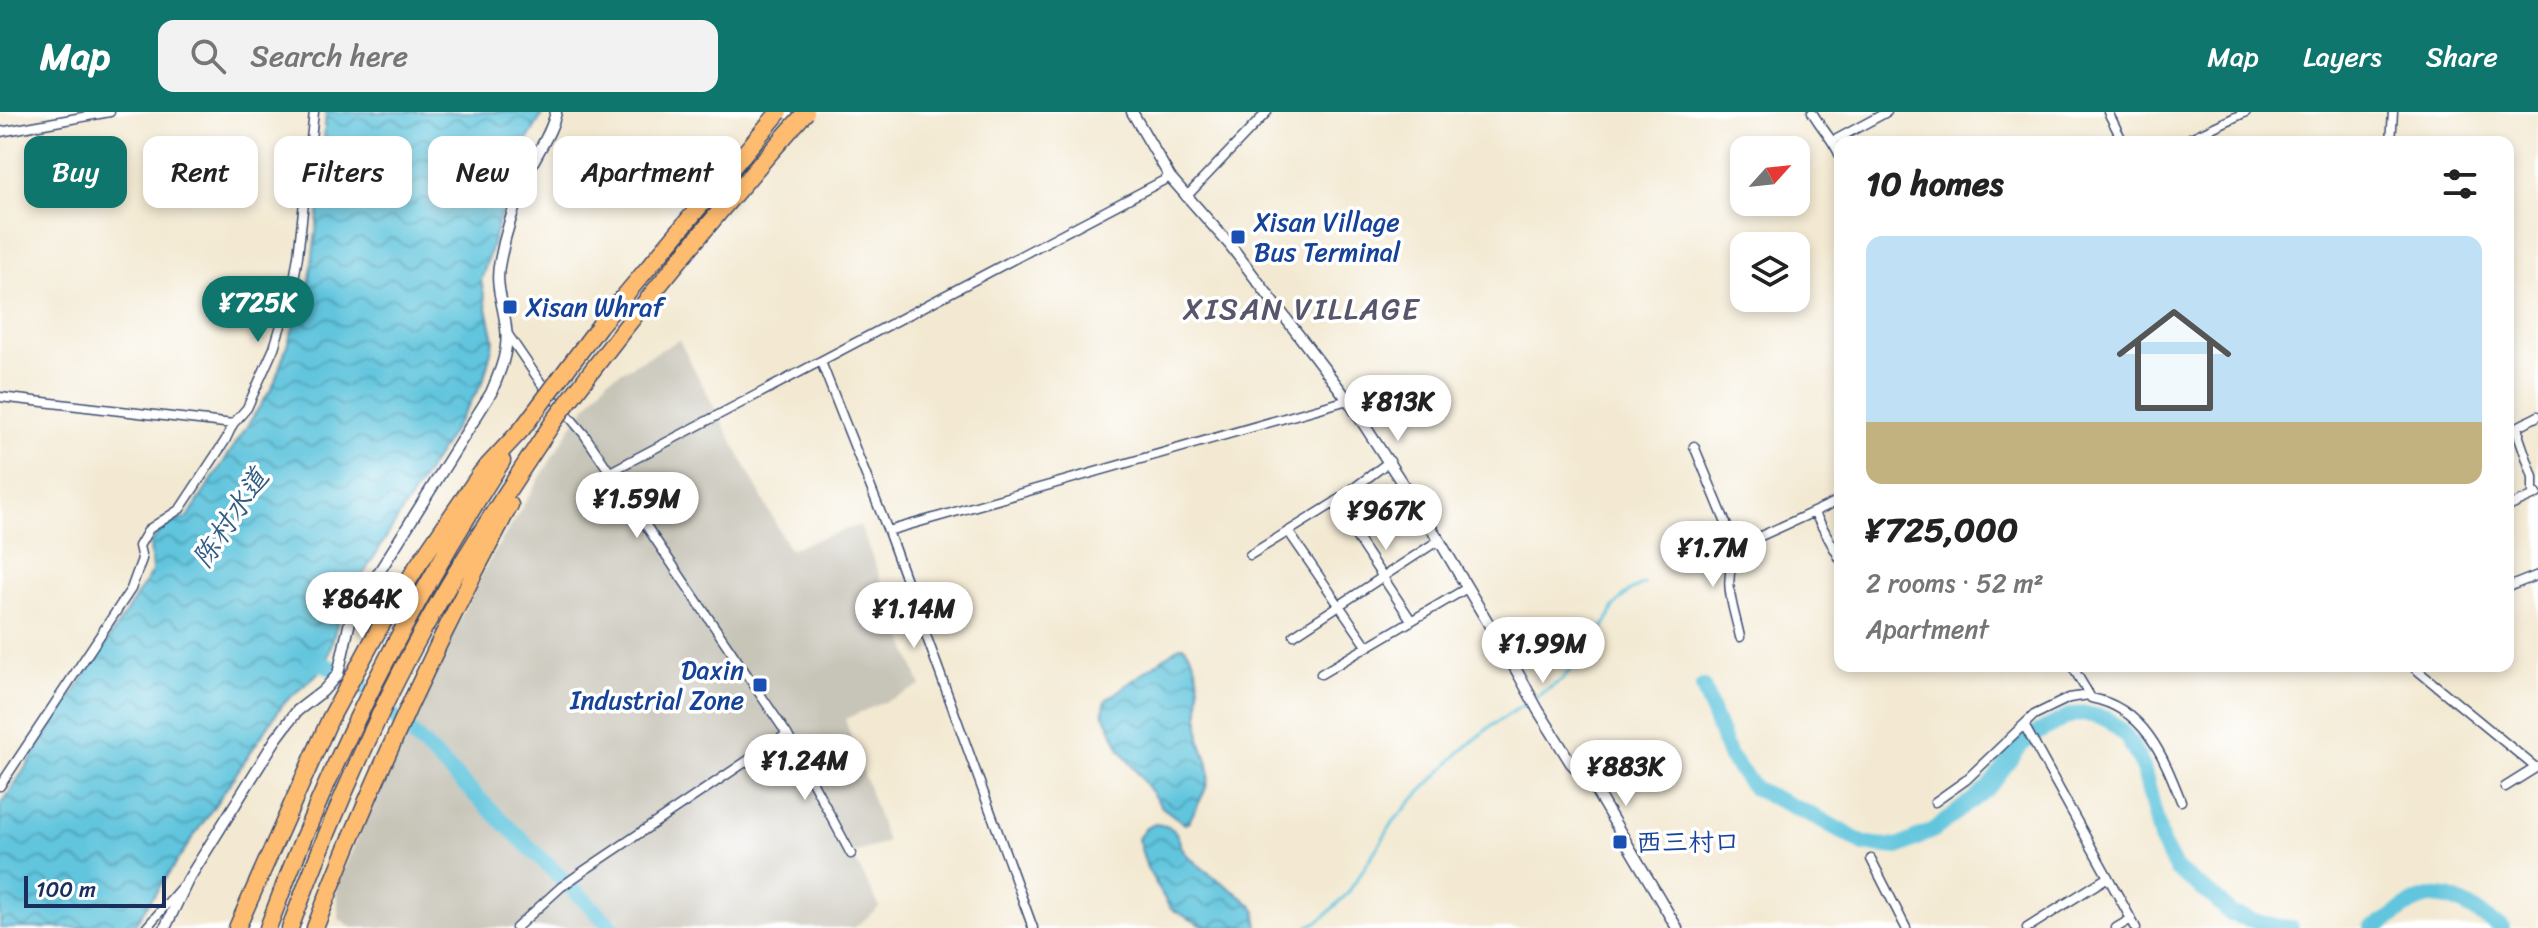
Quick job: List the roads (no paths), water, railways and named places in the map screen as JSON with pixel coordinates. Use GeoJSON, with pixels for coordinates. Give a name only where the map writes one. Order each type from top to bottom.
{"type":"FeatureCollection","features":[{"type":"Feature","properties":{"kind":"highway"},"geometry":{"type":"LineString","coordinates":[[268,928],[305,830],[394,641],[476,502],[522,429],[623,296],[779,112]]}},
{"type":"Feature","properties":{"kind":"highway"},"geometry":{"type":"LineString","coordinates":[[290,928],[343,795],[408,658],[477,537],[554,421],[674,264],[806,112]]}},
{"type":"Feature","properties":{"kind":"highway"},"geometry":{"type":"LineString","coordinates":[[315,928],[362,809],[454,609],[554,421]]}},
{"type":"Feature","properties":{"kind":"highway"},"geometry":{"type":"LineString","coordinates":[[237,928],[300,783],[352,679],[418,565],[481,473],[522,429]]}},
{"type":"Feature","properties":{"kind":"street"},"geometry":{"type":"LineString","coordinates":[[0,132],[110,112]]}},
{"type":"Feature","properties":{"kind":"street"},"geometry":{"type":"LineString","coordinates":[[0,786],[131,589],[142,559],[139,546],[149,529],[180,509],[233,424],[247,408],[274,348],[293,286],[314,112]]}},
{"type":"Feature","properties":{"kind":"street"},"geometry":{"type":"LineString","coordinates":[[165,928],[188,880],[276,739],[297,711],[323,691],[338,674],[351,617],[491,393],[502,368],[507,333],[497,282],[499,264],[525,180],[550,132],[556,112]]}},
{"type":"Feature","properties":{"kind":"street"},"geometry":{"type":"LineString","coordinates":[[1132,112],[1170,177],[1230,245],[1348,400],[1390,461],[1538,710],[1571,763],[1593,786],[1677,928]]}},
{"type":"Feature","properties":{"kind":"street"},"geometry":{"type":"LineString","coordinates":[[1186,197],[1267,112]]}},
{"type":"Feature","properties":{"kind":"street"},"geometry":{"type":"LineString","coordinates":[[1812,112],[1823,132],[1833,141]]}},
{"type":"Feature","properties":{"kind":"street"},"geometry":{"type":"LineString","coordinates":[[1842,136],[1887,112]]}},
{"type":"Feature","properties":{"kind":"street"},"geometry":{"type":"LineString","coordinates":[[2108,112],[2120,136]]}},
{"type":"Feature","properties":{"kind":"street"},"geometry":{"type":"LineString","coordinates":[[2195,136],[2246,112]]}},
{"type":"Feature","properties":{"kind":"street"},"geometry":{"type":"LineString","coordinates":[[2391,136],[2393,112]]}},
{"type":"Feature","properties":{"kind":"street"},"geometry":{"type":"LineString","coordinates":[[610,472],[1170,177]]}},
{"type":"Feature","properties":{"kind":"street"},"geometry":{"type":"LineString","coordinates":[[507,333],[543,386],[610,472],[787,734],[851,854]]}},
{"type":"Feature","properties":{"kind":"street"},"geometry":{"type":"LineString","coordinates":[[821,362],[888,531],[1033,928]]}},
{"type":"Feature","properties":{"kind":"street"},"geometry":{"type":"LineString","coordinates":[[0,397],[233,424]]}},
{"type":"Feature","properties":{"kind":"street"},"geometry":{"type":"LineString","coordinates":[[888,531],[1348,400]]}},
{"type":"Feature","properties":{"kind":"street"},"geometry":{"type":"LineString","coordinates":[[2514,504],[2536,494],[2519,437],[2519,426],[2538,416]]}},
{"type":"Feature","properties":{"kind":"street"},"geometry":{"type":"LineString","coordinates":[[1694,446],[1732,538],[1739,546]]}},
{"type":"Feature","properties":{"kind":"street"},"geometry":{"type":"LineString","coordinates":[[1250,555],[1334,503],[1390,461]]}},
{"type":"Feature","properties":{"kind":"street"},"geometry":{"type":"LineString","coordinates":[[1334,503],[1411,620]]}},
{"type":"Feature","properties":{"kind":"street"},"geometry":{"type":"LineString","coordinates":[[1740,637],[1728,575],[1728,567],[1739,546],[1834,503]]}},
{"type":"Feature","properties":{"kind":"street"},"geometry":{"type":"LineString","coordinates":[[1814,512],[1834,548]]}},
{"type":"Feature","properties":{"kind":"street"},"geometry":{"type":"LineString","coordinates":[[1288,531],[1367,646]]}},
{"type":"Feature","properties":{"kind":"street"},"geometry":{"type":"LineString","coordinates":[[1294,635],[1439,540]]}},
{"type":"Feature","properties":{"kind":"street"},"geometry":{"type":"LineString","coordinates":[[2514,585],[2538,575]]}},
{"type":"Feature","properties":{"kind":"street"},"geometry":{"type":"LineString","coordinates":[[1321,674],[1467,588]]}},
{"type":"Feature","properties":{"kind":"street"},"geometry":{"type":"LineString","coordinates":[[2076,672],[2089,695]]}},
{"type":"Feature","properties":{"kind":"street"},"geometry":{"type":"LineString","coordinates":[[2419,672],[2537,767],[2505,787]]}},
{"type":"Feature","properties":{"kind":"street"},"geometry":{"type":"LineString","coordinates":[[1935,802],[1966,780],[2034,715],[2069,698],[2089,695],[2128,712],[2154,741],[2181,801]]}},
{"type":"Feature","properties":{"kind":"street"},"geometry":{"type":"LineString","coordinates":[[2024,725],[2136,928]]}},
{"type":"Feature","properties":{"kind":"street"},"geometry":{"type":"LineString","coordinates":[[516,928],[561,887],[787,734]]}},
{"type":"Feature","properties":{"kind":"street"},"geometry":{"type":"LineString","coordinates":[[1871,859],[1906,928]]}},
{"type":"Feature","properties":{"kind":"street"},"geometry":{"type":"LineString","coordinates":[[2027,928],[2108,877]]}},
{"type":"Feature","properties":{"kind":"street"},"geometry":{"type":"LineString","coordinates":[[146,928],[188,880]]}},
{"type":"Feature","properties":{"kind":"street"},"geometry":{"type":"LineString","coordinates":[[2116,928],[2131,919]]}},
{"type":"Feature","properties":{"kind":"water","name":"陈村水道"},"geometry":{"type":"Polygon","coordinates":[[[326,112],[541,112],[530,136],[428,136],[428,208],[503,208],[481,281],[494,340],[483,382],[341,610],[325,667],[283,704],[132,928],[0,928],[0,807],[152,572],[150,544],[163,527],[188,517],[273,386],[310,279],[319,208],[412,208],[412,136],[324,136],[326,112]]]}},
{"type":"Feature","properties":{"kind":"water"},"geometry":{"type":"Polygon","coordinates":[[[1184,646],[1196,667],[1200,738],[1209,770],[1204,793],[1185,824],[1162,807],[1120,749],[1103,712],[1106,700],[1184,646]]]}},
{"type":"Feature","properties":{"kind":"water"},"geometry":{"type":"Polygon","coordinates":[[[1155,824],[1175,831],[1187,855],[1252,906],[1258,928],[1206,928],[1170,908],[1147,868],[1138,839],[1144,829],[1155,824]]]}},
{"type":"Feature","properties":{"kind":"waterway"},"geometry":{"type":"LineString","coordinates":[[1306,928],[1322,919],[1348,893],[1394,821],[1460,752],[1491,726],[1562,680],[1603,629],[1614,607],[1628,592],[1644,584]]}},
{"type":"Feature","properties":{"kind":"waterway"},"geometry":{"type":"LineString","coordinates":[[309,657],[357,681],[613,928]]}},
{"type":"Feature","properties":{"kind":"waterway"},"geometry":{"type":"LineString","coordinates":[[1703,687],[1729,756],[1755,789],[1818,818],[1864,844],[1898,847],[1934,830],[1988,788],[2022,744],[2037,733],[2069,716],[2082,713],[2108,719],[2127,737],[2143,767],[2162,843],[2176,869],[2231,914],[2291,928]]}},
{"type":"Feature","properties":{"kind":"waterway"},"geometry":{"type":"LineString","coordinates":[[2372,928],[2418,900],[2431,897],[2455,900],[2502,928]]}},
{"type":"Feature","properties":{"kind":"place","name":"Xisan Village Bus Terminal"},"geometry":{"type":"Point","coordinates":[1238,237]}},
{"type":"Feature","properties":{"kind":"place","name":"Xisan Whraf"},"geometry":{"type":"Point","coordinates":[510,307]}},
{"type":"Feature","properties":{"kind":"place","name":"Daxin Industrial Zone"},"geometry":{"type":"Point","coordinates":[760,685]}},
{"type":"Feature","properties":{"kind":"place","name":"西三村口"},"geometry":{"type":"Point","coordinates":[1620,842]}},
{"type":"Feature","properties":{"kind":"district","name":"XISAN VILLAGE"},"geometry":{"type":"Point","coordinates":[1302,309]}}]}
